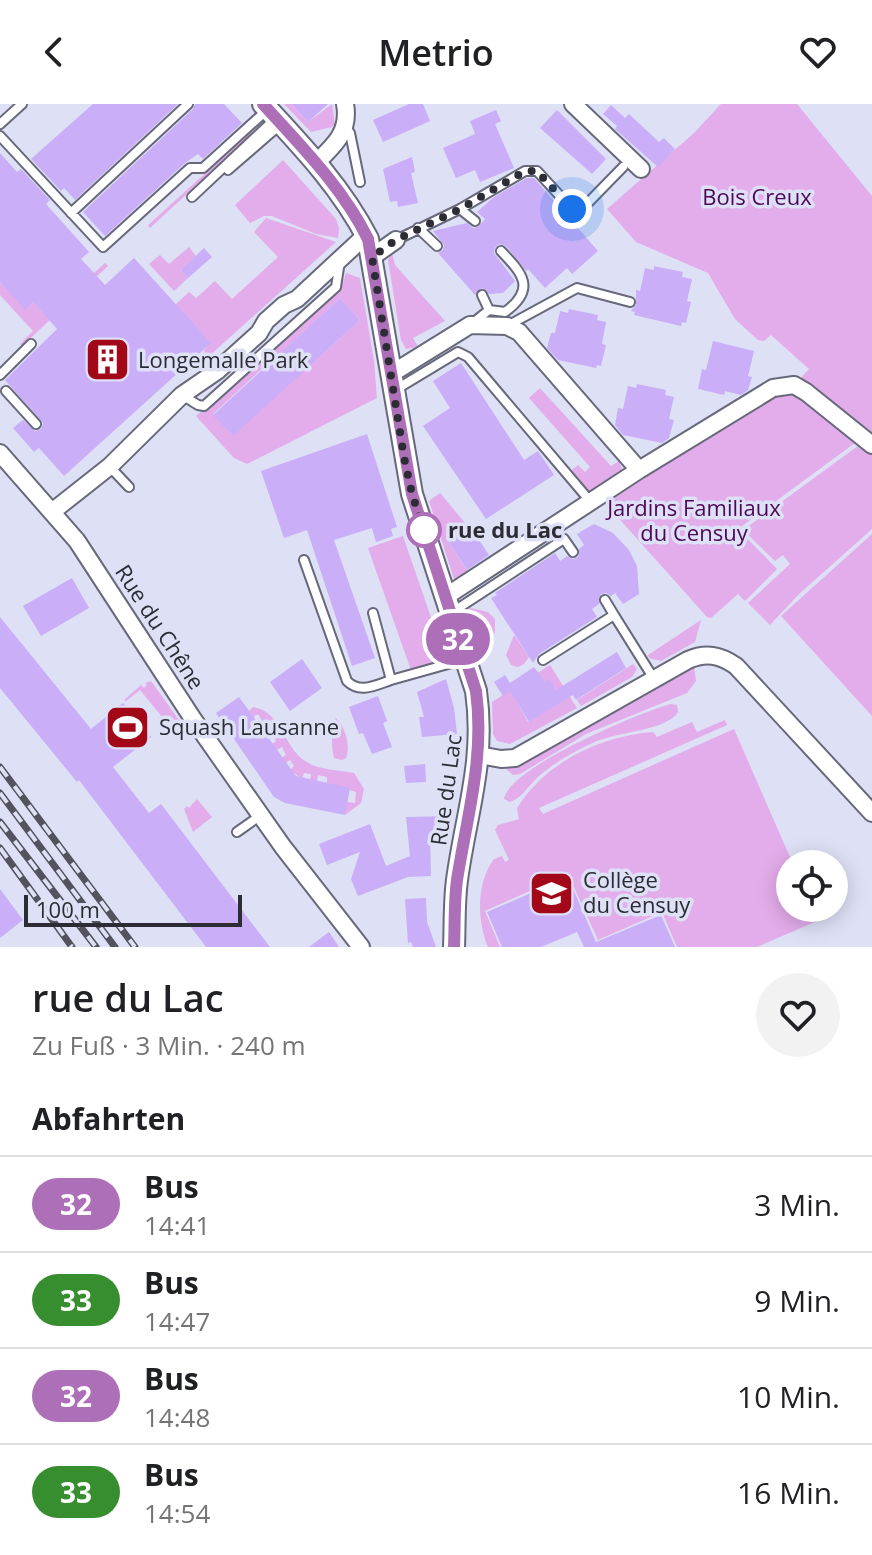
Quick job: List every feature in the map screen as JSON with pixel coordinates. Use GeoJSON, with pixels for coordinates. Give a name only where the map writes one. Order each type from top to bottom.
{"type":"FeatureCollection","features":[{"type":"Feature","properties":{"kind":"street"},"geometry":{"type":"LineString","coordinates":[[316,163],[335,145],[346,128],[345,104]]}},
{"type":"Feature","properties":{"kind":"street"},"geometry":{"type":"LineString","coordinates":[[573,104],[641,169]]}},
{"type":"Feature","properties":{"kind":"street","name":"Rue du Lac"},"geometry":{"type":"LineString","coordinates":[[272,114],[356,214],[369,244],[412,494],[477,701],[479,755],[457,883],[454,947]]}},
{"type":"Feature","properties":{"kind":"street"},"geometry":{"type":"LineString","coordinates":[[53,511],[110,466],[182,395],[217,371],[259,333],[266,321],[284,305],[297,299],[340,260],[369,244],[396,240]]}},
{"type":"Feature","properties":{"kind":"street"},"geometry":{"type":"LineString","coordinates":[[392,382],[470,325],[507,326],[519,332],[639,470]]}},
{"type":"Feature","properties":{"kind":"street"},"geometry":{"type":"LineString","coordinates":[[448,605],[591,502],[773,388],[794,385],[872,445]]}},
{"type":"Feature","properties":{"kind":"street","name":"Rue du Chêne"},"geometry":{"type":"LineString","coordinates":[[0,453],[77,541],[261,815],[361,947]]}},
{"type":"Feature","properties":{"kind":"street"},"geometry":{"type":"LineString","coordinates":[[479,755],[515,758],[702,654],[719,657],[736,666],[872,813]]}},
{"type":"Feature","properties":{"kind":"lane"},"geometry":{"type":"LineString","coordinates":[[0,124],[22,104]]}},
{"type":"Feature","properties":{"kind":"lane"},"geometry":{"type":"LineString","coordinates":[[71,213],[188,104]]}},
{"type":"Feature","properties":{"kind":"lane"},"geometry":{"type":"LineString","coordinates":[[0,136],[103,247],[190,168],[203,168],[272,114]]}},
{"type":"Feature","properties":{"kind":"lane"},"geometry":{"type":"LineString","coordinates":[[194,198],[272,114]]}},
{"type":"Feature","properties":{"kind":"lane"},"geometry":{"type":"LineString","coordinates":[[346,128],[350,133],[360,182]]}},
{"type":"Feature","properties":{"kind":"lane"},"geometry":{"type":"LineString","coordinates":[[396,240],[460,209],[525,171],[537,171],[572,209],[580,211],[623,167]]}},
{"type":"Feature","properties":{"kind":"lane"},"geometry":{"type":"LineString","coordinates":[[460,209],[475,221]]}},
{"type":"Feature","properties":{"kind":"lane"},"geometry":{"type":"LineString","coordinates":[[418,228],[437,246]]}},
{"type":"Feature","properties":{"kind":"lane"},"geometry":{"type":"LineString","coordinates":[[470,325],[489,310],[505,312],[522,297],[524,283],[520,271],[501,251]]}},
{"type":"Feature","properties":{"kind":"lane"},"geometry":{"type":"LineString","coordinates":[[507,326],[577,288],[630,302]]}},
{"type":"Feature","properties":{"kind":"lane"},"geometry":{"type":"LineString","coordinates":[[482,295],[489,310]]}},
{"type":"Feature","properties":{"kind":"lane"},"geometry":{"type":"LineString","coordinates":[[0,375],[31,344]]}},
{"type":"Feature","properties":{"kind":"lane"},"geometry":{"type":"LineString","coordinates":[[392,382],[458,352],[468,357],[591,502]]}},
{"type":"Feature","properties":{"kind":"lane"},"geometry":{"type":"LineString","coordinates":[[5,391],[36,424]]}},
{"type":"Feature","properties":{"kind":"lane"},"geometry":{"type":"LineString","coordinates":[[110,466],[129,487]]}},
{"type":"Feature","properties":{"kind":"lane"},"geometry":{"type":"LineString","coordinates":[[448,605],[564,539],[573,552]]}},
{"type":"Feature","properties":{"kind":"lane"},"geometry":{"type":"LineString","coordinates":[[304,560],[347,681],[357,688],[466,659]]}},
{"type":"Feature","properties":{"kind":"lane"},"geometry":{"type":"LineString","coordinates":[[605,600],[654,679]]}},
{"type":"Feature","properties":{"kind":"lane"},"geometry":{"type":"LineString","coordinates":[[373,613],[391,680]]}},
{"type":"Feature","properties":{"kind":"lane"},"geometry":{"type":"LineString","coordinates":[[543,660],[614,615]]}},
{"type":"Feature","properties":{"kind":"lane"},"geometry":{"type":"LineString","coordinates":[[237,832],[261,815]]}},
{"type":"Feature","properties":{"kind":"green space"},"geometry":{"type":"Polygon","coordinates":[[[284,104],[292,104],[308,122],[332,104],[335,124],[311,132],[284,104]]]}},
{"type":"Feature","properties":{"kind":"green space","name":"Bois Creux"},"geometry":{"type":"Polygon","coordinates":[[[721,104],[797,104],[872,196],[872,441],[798,381],[809,369],[771,335],[764,341],[758,340],[735,319],[708,273],[636,242],[607,209],[694,133],[721,104]]]}},
{"type":"Feature","properties":{"kind":"green space"},"geometry":{"type":"Polygon","coordinates":[[[252,134],[150,228],[148,225],[252,134]]]}},
{"type":"Feature","properties":{"kind":"green space"},"geometry":{"type":"Polygon","coordinates":[[[283,160],[336,219],[338,238],[316,234],[272,216],[264,216],[250,223],[235,205],[283,160]]]}},
{"type":"Feature","properties":{"kind":"green space"},"geometry":{"type":"Polygon","coordinates":[[[266,218],[336,242],[208,357],[205,356],[204,351],[210,342],[175,305],[189,292],[196,298],[215,281],[232,299],[278,257],[254,232],[266,218]]]}},
{"type":"Feature","properties":{"kind":"green space"},"geometry":{"type":"Polygon","coordinates":[[[189,247],[196,256],[181,270],[188,278],[174,291],[149,264],[160,255],[169,264],[189,247]]]}},
{"type":"Feature","properties":{"kind":"green space"},"geometry":{"type":"Polygon","coordinates":[[[392,253],[395,265],[445,321],[413,338],[418,347],[406,349],[401,340],[388,260],[392,253]]]}},
{"type":"Feature","properties":{"kind":"green space"},"geometry":{"type":"Polygon","coordinates":[[[105,263],[108,266],[22,346],[20,344],[33,331],[0,295],[0,282],[25,309],[33,302],[46,316],[105,263]]]}},
{"type":"Feature","properties":{"kind":"green space"},"geometry":{"type":"Polygon","coordinates":[[[346,273],[360,278],[377,398],[247,464],[234,458],[196,416],[341,289],[346,273]],[[340,298],[285,349],[304,371],[360,320],[340,298]],[[268,363],[213,414],[232,435],[287,384],[268,363]]]}},
{"type":"Feature","properties":{"kind":"green space"},"geometry":{"type":"Polygon","coordinates":[[[540,388],[611,466],[619,461],[623,472],[593,497],[572,470],[578,465],[585,472],[590,467],[529,398],[540,388]]]}},
{"type":"Feature","properties":{"kind":"green space","name":"Jardins Familiaux du Censuy"},"geometry":{"type":"Polygon","coordinates":[[[792,389],[859,440],[738,529],[777,569],[745,601],[738,594],[711,618],[707,617],[606,504],[720,427],[780,391],[792,389]]]}},
{"type":"Feature","properties":{"kind":"green space"},"geometry":{"type":"Polygon","coordinates":[[[862,443],[872,451],[872,529],[799,594],[770,625],[748,603],[790,564],[783,555],[775,561],[743,530],[862,443]]]}},
{"type":"Feature","properties":{"kind":"green space"},"geometry":{"type":"Polygon","coordinates":[[[440,493],[466,524],[446,537],[469,574],[455,582],[429,501],[440,493]]]}},
{"type":"Feature","properties":{"kind":"green space"},"geometry":{"type":"Polygon","coordinates":[[[872,534],[872,716],[781,616],[872,534]]]}},
{"type":"Feature","properties":{"kind":"green space"},"geometry":{"type":"Polygon","coordinates":[[[403,536],[446,661],[412,673],[368,548],[403,536]]]}},
{"type":"Feature","properties":{"kind":"green space"},"geometry":{"type":"Polygon","coordinates":[[[471,608],[488,612],[495,619],[495,633],[489,639],[476,641],[466,611],[471,608]]]}},
{"type":"Feature","properties":{"kind":"green space"},"geometry":{"type":"Polygon","coordinates":[[[701,620],[695,642],[661,661],[649,658],[648,655],[701,620]]]}},
{"type":"Feature","properties":{"kind":"green space"},"geometry":{"type":"Polygon","coordinates":[[[514,635],[529,657],[518,667],[511,665],[506,655],[514,635]]]}},
{"type":"Feature","properties":{"kind":"green space"},"geometry":{"type":"Polygon","coordinates":[[[633,664],[637,669],[632,677],[581,706],[577,700],[633,664]]]}},
{"type":"Feature","properties":{"kind":"green space"},"geometry":{"type":"Polygon","coordinates":[[[550,665],[577,708],[510,744],[497,741],[493,734],[492,702],[550,665]],[[550,680],[516,700],[528,722],[563,701],[550,680]]]}},
{"type":"Feature","properties":{"kind":"green space"},"geometry":{"type":"Polygon","coordinates":[[[694,667],[696,681],[687,693],[586,734],[520,774],[513,775],[505,768],[518,764],[694,667]]]}},
{"type":"Feature","properties":{"kind":"green space"},"geometry":{"type":"Polygon","coordinates":[[[151,681],[179,720],[177,723],[167,723],[140,690],[124,700],[141,685],[144,688],[145,683],[151,681]]]}},
{"type":"Feature","properties":{"kind":"green space"},"geometry":{"type":"Polygon","coordinates":[[[671,704],[677,705],[678,712],[673,718],[589,745],[551,766],[514,800],[504,799],[511,786],[550,757],[606,729],[671,704]]]}},
{"type":"Feature","properties":{"kind":"green space"},"geometry":{"type":"Polygon","coordinates":[[[253,707],[270,715],[305,761],[322,768],[354,773],[364,789],[361,803],[345,815],[347,802],[355,803],[356,792],[327,783],[327,777],[318,775],[317,781],[310,780],[311,774],[304,773],[302,779],[290,770],[294,766],[290,760],[285,763],[281,758],[286,755],[282,747],[276,750],[272,744],[276,741],[271,732],[266,735],[259,725],[263,722],[258,714],[253,717],[249,711],[253,707]]]}},
{"type":"Feature","properties":{"kind":"green space"},"geometry":{"type":"Polygon","coordinates":[[[336,718],[347,742],[346,758],[342,760],[334,758],[333,753],[332,732],[336,718]]]}},
{"type":"Feature","properties":{"kind":"green space"},"geometry":{"type":"Polygon","coordinates":[[[725,720],[727,725],[539,808],[543,814],[734,729],[787,850],[776,850],[776,922],[815,922],[757,947],[677,947],[662,912],[598,940],[568,874],[485,911],[500,947],[488,947],[480,914],[481,891],[494,859],[502,856],[505,862],[509,860],[495,830],[498,825],[519,819],[517,808],[543,777],[576,754],[613,739],[653,732],[657,737],[692,722],[697,732],[725,720]]]}},
{"type":"Feature","properties":{"kind":"green space"},"geometry":{"type":"Polygon","coordinates":[[[197,799],[212,817],[193,832],[184,809],[197,799]]]}},
{"type":"Feature","properties":{"kind":"building"},"geometry":{"type":"Polygon","coordinates":[[[93,104],[178,104],[75,200],[64,188],[61,191],[31,159],[93,104]]]}},
{"type":"Feature","properties":{"kind":"building"},"geometry":{"type":"Polygon","coordinates":[[[195,104],[224,104],[242,123],[203,159],[198,154],[185,163],[105,236],[83,212],[195,104]]]}},
{"type":"Feature","properties":{"kind":"building"},"geometry":{"type":"Polygon","coordinates":[[[292,104],[328,104],[308,122],[292,104]]]}},
{"type":"Feature","properties":{"kind":"building"},"geometry":{"type":"Polygon","coordinates":[[[409,104],[423,104],[430,121],[383,142],[373,120],[409,104]]]}},
{"type":"Feature","properties":{"kind":"building"},"geometry":{"type":"Polygon","coordinates":[[[611,105],[625,118],[629,114],[659,142],[664,138],[675,149],[658,167],[615,129],[617,126],[603,114],[611,105]]]}},
{"type":"Feature","properties":{"kind":"building"},"geometry":{"type":"Polygon","coordinates":[[[496,110],[501,121],[495,124],[514,168],[480,182],[475,170],[456,178],[443,148],[475,134],[470,121],[496,110]]]}},
{"type":"Feature","properties":{"kind":"building"},"geometry":{"type":"Polygon","coordinates":[[[557,110],[606,159],[592,174],[540,128],[557,110]]]}},
{"type":"Feature","properties":{"kind":"building","name":"Longemalle Park"},"geometry":{"type":"Polygon","coordinates":[[[0,153],[17,172],[21,169],[50,200],[46,204],[89,252],[81,259],[105,285],[134,258],[211,343],[64,476],[39,448],[34,452],[13,428],[23,420],[35,431],[41,429],[43,423],[5,380],[57,329],[33,302],[25,310],[0,282],[0,153]]]}},
{"type":"Feature","properties":{"kind":"building"},"geometry":{"type":"Polygon","coordinates":[[[412,157],[415,172],[411,173],[418,203],[398,207],[397,201],[390,202],[383,169],[412,157]]]}},
{"type":"Feature","properties":{"kind":"building"},"geometry":{"type":"Polygon","coordinates":[[[527,178],[534,178],[598,251],[572,274],[567,268],[545,288],[506,246],[499,244],[494,253],[515,281],[503,293],[489,294],[482,288],[475,295],[438,253],[444,245],[433,231],[467,223],[473,228],[478,227],[485,219],[477,212],[494,197],[527,178]]]}},
{"type":"Feature","properties":{"kind":"building"},"geometry":{"type":"Polygon","coordinates":[[[204,248],[212,257],[188,278],[181,270],[204,248]]]}},
{"type":"Feature","properties":{"kind":"building"},"geometry":{"type":"Polygon","coordinates":[[[654,266],[683,272],[682,277],[692,279],[687,301],[691,302],[686,323],[682,322],[681,326],[634,315],[635,312],[631,311],[636,305],[636,290],[640,291],[645,268],[654,270],[654,266]]]}},
{"type":"Feature","properties":{"kind":"building"},"geometry":{"type":"Polygon","coordinates":[[[340,298],[360,320],[233,436],[213,415],[340,298]]]}},
{"type":"Feature","properties":{"kind":"building"},"geometry":{"type":"Polygon","coordinates":[[[569,309],[598,315],[597,320],[606,322],[602,344],[606,345],[601,366],[597,365],[596,368],[558,360],[547,348],[551,333],[555,333],[560,311],[568,313],[569,309]]]}},
{"type":"Feature","properties":{"kind":"building"},"geometry":{"type":"Polygon","coordinates":[[[713,341],[754,351],[748,376],[752,377],[748,390],[741,395],[698,389],[713,341]]]}},
{"type":"Feature","properties":{"kind":"building"},"geometry":{"type":"Polygon","coordinates":[[[461,363],[524,460],[538,451],[554,475],[486,519],[423,426],[450,408],[433,381],[461,363]]]}},
{"type":"Feature","properties":{"kind":"building"},"geometry":{"type":"Polygon","coordinates":[[[637,384],[666,390],[665,395],[674,397],[669,419],[674,420],[669,438],[662,443],[623,435],[615,425],[618,408],[623,409],[628,386],[636,388],[637,384]]]}},
{"type":"Feature","properties":{"kind":"building"},"geometry":{"type":"Polygon","coordinates":[[[367,434],[397,527],[391,529],[393,536],[376,542],[372,528],[334,540],[375,658],[352,666],[307,530],[284,538],[261,471],[367,434]]]}},
{"type":"Feature","properties":{"kind":"building"},"geometry":{"type":"Polygon","coordinates":[[[468,523],[489,555],[467,570],[446,537],[468,523]]]}},
{"type":"Feature","properties":{"kind":"building"},"geometry":{"type":"Polygon","coordinates":[[[594,524],[613,533],[629,550],[637,566],[639,594],[623,604],[615,593],[611,596],[601,594],[599,604],[592,609],[597,617],[539,654],[533,663],[491,598],[555,553],[560,561],[567,556],[573,559],[578,557],[579,549],[584,545],[577,534],[594,524]]]}},
{"type":"Feature","properties":{"kind":"building"},"geometry":{"type":"Polygon","coordinates":[[[72,578],[89,608],[41,636],[23,606],[72,578]]]}},
{"type":"Feature","properties":{"kind":"building"},"geometry":{"type":"Polygon","coordinates":[[[0,617],[91,729],[123,703],[151,737],[113,767],[149,813],[161,804],[270,947],[206,947],[79,780],[77,782],[0,688],[0,617]]]}},
{"type":"Feature","properties":{"kind":"building"},"geometry":{"type":"Polygon","coordinates":[[[617,652],[626,668],[576,700],[573,695],[529,722],[510,691],[503,696],[494,682],[505,675],[510,683],[534,667],[545,682],[550,679],[556,690],[617,652]]]}},
{"type":"Feature","properties":{"kind":"building"},"geometry":{"type":"Polygon","coordinates":[[[302,659],[322,688],[290,711],[270,682],[302,659]]]}},
{"type":"Feature","properties":{"kind":"building"},"geometry":{"type":"Polygon","coordinates":[[[446,679],[457,734],[422,737],[419,717],[424,717],[417,692],[446,679]]]}},
{"type":"Feature","properties":{"kind":"building"},"geometry":{"type":"Polygon","coordinates":[[[378,696],[392,747],[372,754],[363,733],[359,734],[349,707],[378,696]]]}},
{"type":"Feature","properties":{"kind":"building"},"geometry":{"type":"Polygon","coordinates":[[[239,697],[296,776],[350,788],[345,815],[285,803],[274,797],[216,713],[239,697]]]}},
{"type":"Feature","properties":{"kind":"building"},"geometry":{"type":"Polygon","coordinates":[[[425,764],[426,782],[406,783],[404,766],[425,764]]]}},
{"type":"Feature","properties":{"kind":"building"},"geometry":{"type":"Polygon","coordinates":[[[452,816],[451,836],[430,836],[431,876],[408,877],[358,896],[351,879],[360,852],[327,865],[319,844],[370,824],[386,866],[410,856],[406,817],[452,816]]]}},
{"type":"Feature","properties":{"kind":"building","name":"Collège du Censuy"},"geometry":{"type":"Polygon","coordinates":[[[568,877],[596,942],[661,915],[675,947],[584,947],[577,932],[541,947],[502,947],[487,912],[568,877]]]}},
{"type":"Feature","properties":{"kind":"building"},"geometry":{"type":"Polygon","coordinates":[[[0,889],[23,920],[0,938],[0,889]]]}},
{"type":"Feature","properties":{"kind":"building"},"geometry":{"type":"Polygon","coordinates":[[[426,898],[427,922],[436,947],[413,947],[411,942],[408,943],[405,899],[426,898]]]}},
{"type":"Feature","properties":{"kind":"building"},"geometry":{"type":"Polygon","coordinates":[[[329,932],[339,947],[309,947],[329,932]]]}},
{"type":"Feature","properties":{"kind":"railway"},"geometry":{"type":"LineString","coordinates":[[0,767],[135,947]]}},
{"type":"Feature","properties":{"kind":"railway"},"geometry":{"type":"LineString","coordinates":[[0,793],[115,947]]}},
{"type":"Feature","properties":{"kind":"railway"},"geometry":{"type":"LineString","coordinates":[[0,822],[96,947]]}},
{"type":"Feature","properties":{"kind":"railway"},"geometry":{"type":"LineString","coordinates":[[0,848],[72,947]]}},
{"type":"Feature","properties":{"kind":"bus line","name":"32"},"geometry":{"type":"LineString","coordinates":[[263,104],[356,214],[368,239],[412,494],[476,691],[479,712],[478,765],[457,883],[454,947]]}},
{"type":"Feature","properties":{"kind":"place","name":"Longemalle Park"},"geometry":{"type":"Point","coordinates":[107,360]}},
{"type":"Feature","properties":{"kind":"place","name":"rue du Lac"},"geometry":{"type":"Point","coordinates":[424,530]}},
{"type":"Feature","properties":{"kind":"place","name":"Squash Lausanne"},"geometry":{"type":"Point","coordinates":[128,727]}},
{"type":"Feature","properties":{"kind":"place","name":"Collège du Censuy"},"geometry":{"type":"Point","coordinates":[552,893]}},
{"type":"Feature","properties":{"kind":"route"},"geometry":{"type":"LineString","coordinates":[[424,530],[404,457],[372,257],[396,240],[460,209],[525,171],[537,171],[572,209]]}}]}
